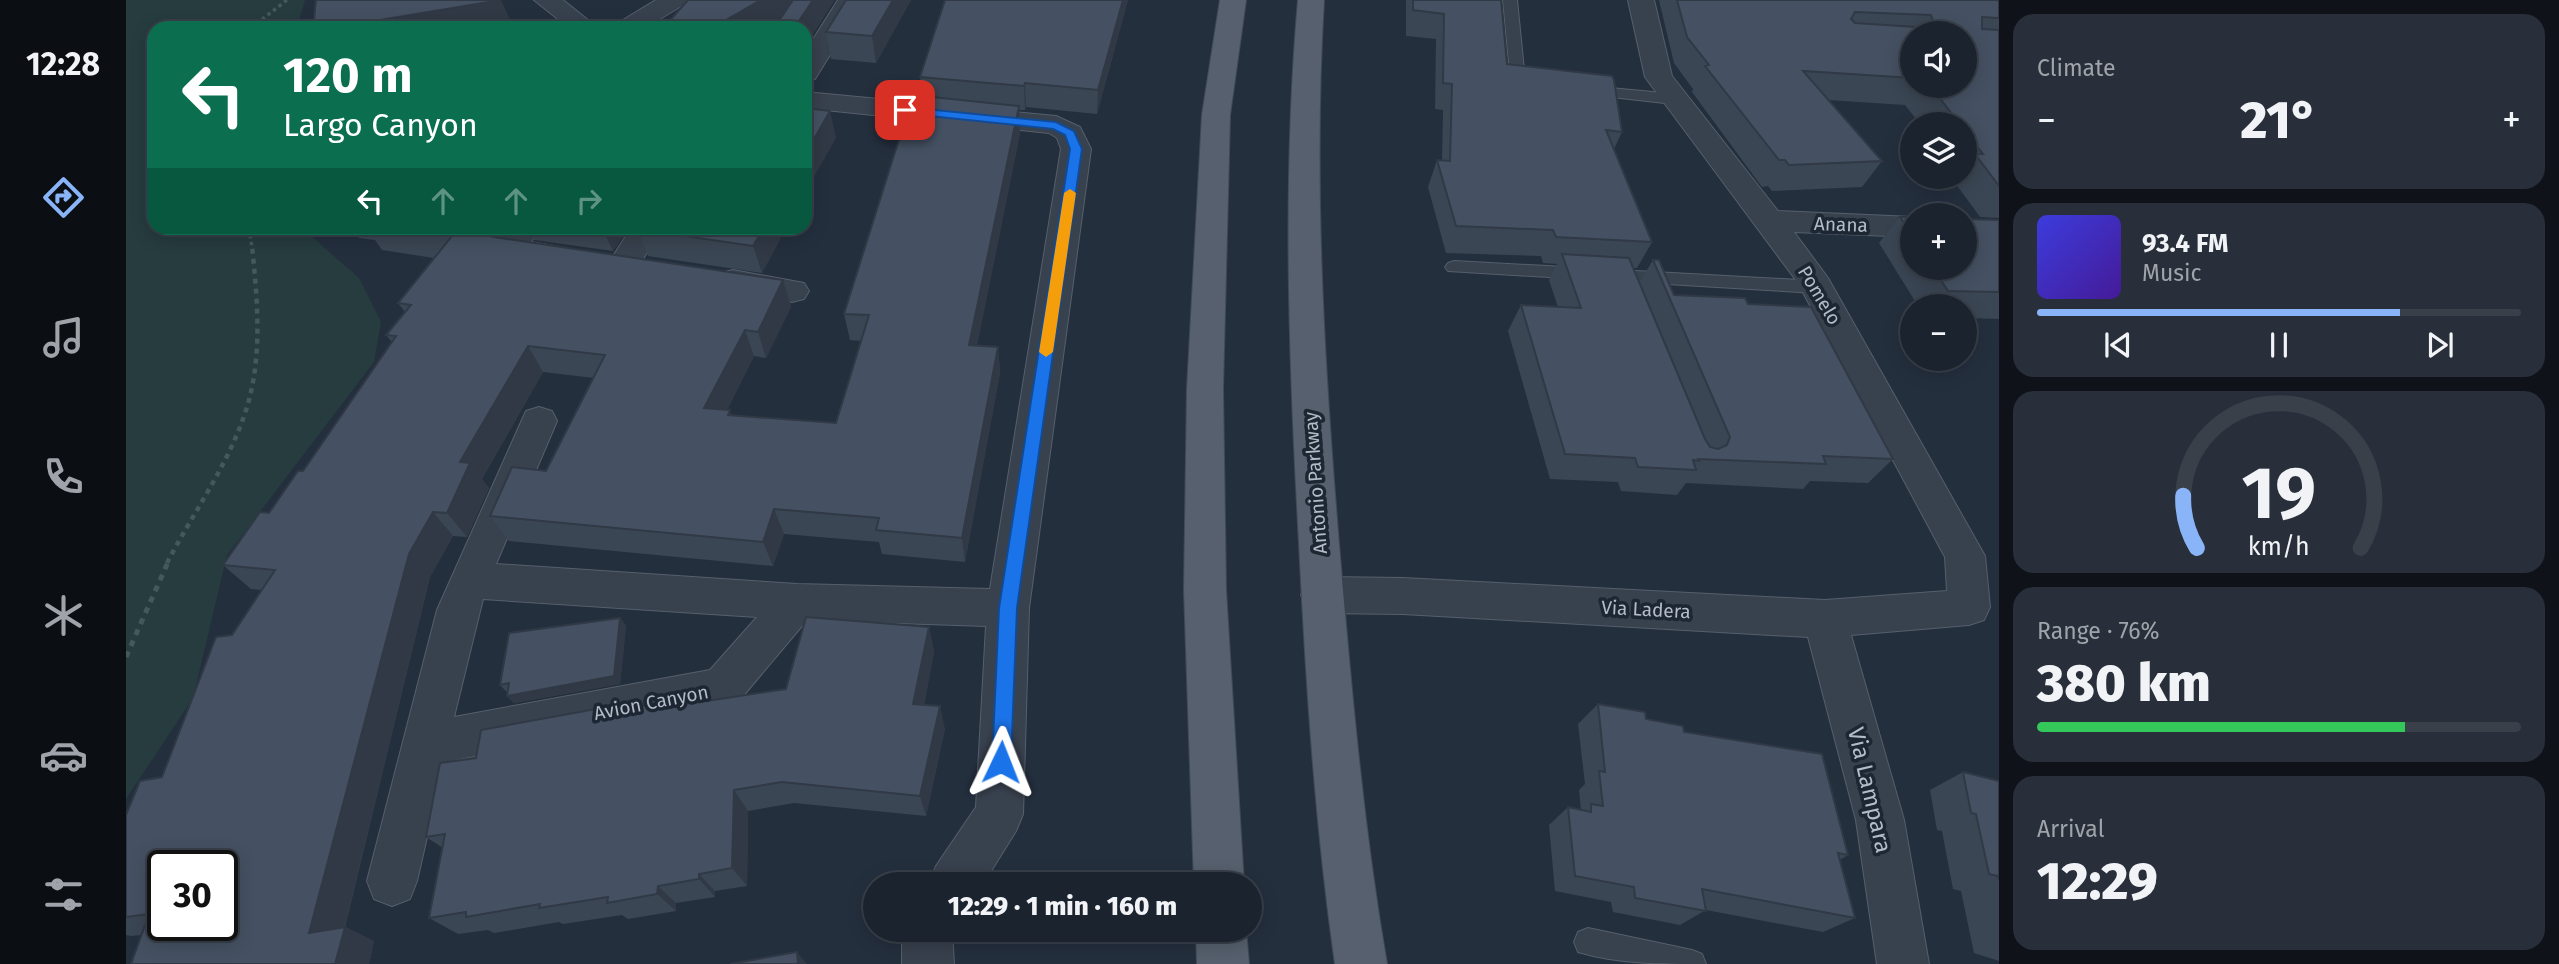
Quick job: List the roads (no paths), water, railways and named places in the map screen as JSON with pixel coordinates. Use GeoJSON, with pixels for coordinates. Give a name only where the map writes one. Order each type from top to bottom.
{"type":"FeatureCollection","features":[{"type":"Feature","properties":{"kind":"main road"},"geometry":{"type":"LineString","coordinates":[[1218,872],[1205,590],[1205,388],[1216,115],[1233,0]]}},
{"type":"Feature","properties":{"kind":"main road","name":"Antonio Parkway"},"geometry":{"type":"LineString","coordinates":[[1311,0],[1301,170],[1305,334],[1338,805],[1361,964]]}},
{"type":"Feature","properties":{"kind":"main road"},"geometry":{"type":"LineString","coordinates":[[1222,942],[1223,964]]}},
{"type":"Feature","properties":{"kind":"street"},"geometry":{"type":"LineString","coordinates":[[547,0],[576,21]]}},
{"type":"Feature","properties":{"kind":"street"},"geometry":{"type":"LineString","coordinates":[[639,21],[674,0]]}},
{"type":"Feature","properties":{"kind":"street"},"geometry":{"type":"LineString","coordinates":[[812,62],[851,0]]}},
{"type":"Feature","properties":{"kind":"street","name":"Pomelo"},"geometry":{"type":"LineString","coordinates":[[1641,0],[1659,76],[1770,221],[1817,288],[1965,556],[1969,607]]}},
{"type":"Feature","properties":{"kind":"street"},"geometry":{"type":"LineString","coordinates":[[812,101],[1056,125],[1070,133],[1076,149],[1008,608],[999,814],[962,872]]}},
{"type":"Feature","properties":{"kind":"street","name":"Anana"},"geometry":{"type":"LineString","coordinates":[[1770,221],[1900,226]]}},
{"type":"Feature","properties":{"kind":"street"},"geometry":{"type":"LineString","coordinates":[[519,235],[509,250],[611,263],[639,235]]}},
{"type":"Feature","properties":{"kind":"street"},"geometry":{"type":"LineString","coordinates":[[701,276],[792,290]]}},
{"type":"Feature","properties":{"kind":"street"},"geometry":{"type":"LineString","coordinates":[[392,881],[458,610],[539,421]]}},
{"type":"Feature","properties":{"kind":"street"},"geometry":{"type":"LineString","coordinates":[[469,580],[797,602],[1008,608]]}},
{"type":"Feature","properties":{"kind":"street","name":"Via Ladera"},"geometry":{"type":"LineString","coordinates":[[1322,595],[1403,596],[1825,619],[1969,607]]}},
{"type":"Feature","properties":{"kind":"street","name":"Avion Canyon"},"geometry":{"type":"LineString","coordinates":[[427,744],[722,688],[797,602]]}},
{"type":"Feature","properties":{"kind":"street","name":"Via Lampara"},"geometry":{"type":"LineString","coordinates":[[1825,619],[1880,820],[1903,964]]}},
{"type":"Feature","properties":{"kind":"street"},"geometry":{"type":"LineString","coordinates":[[927,942],[928,964]]}},
{"type":"Feature","properties":{"kind":"lane"},"geometry":{"type":"LineString","coordinates":[[1510,0],[1518,84],[1544,86]]}},
{"type":"Feature","properties":{"kind":"lane"},"geometry":{"type":"LineString","coordinates":[[1570,89],[1674,99]]}},
{"type":"Feature","properties":{"kind":"lane"},"geometry":{"type":"LineString","coordinates":[[1454,267],[1817,288]]}},
{"type":"Feature","properties":{"kind":"lane"},"geometry":{"type":"LineString","coordinates":[[1623,277],[1632,299]]}},
{"type":"Feature","properties":{"kind":"lane"},"geometry":{"type":"LineString","coordinates":[[1588,942],[1692,964]]}}]}
